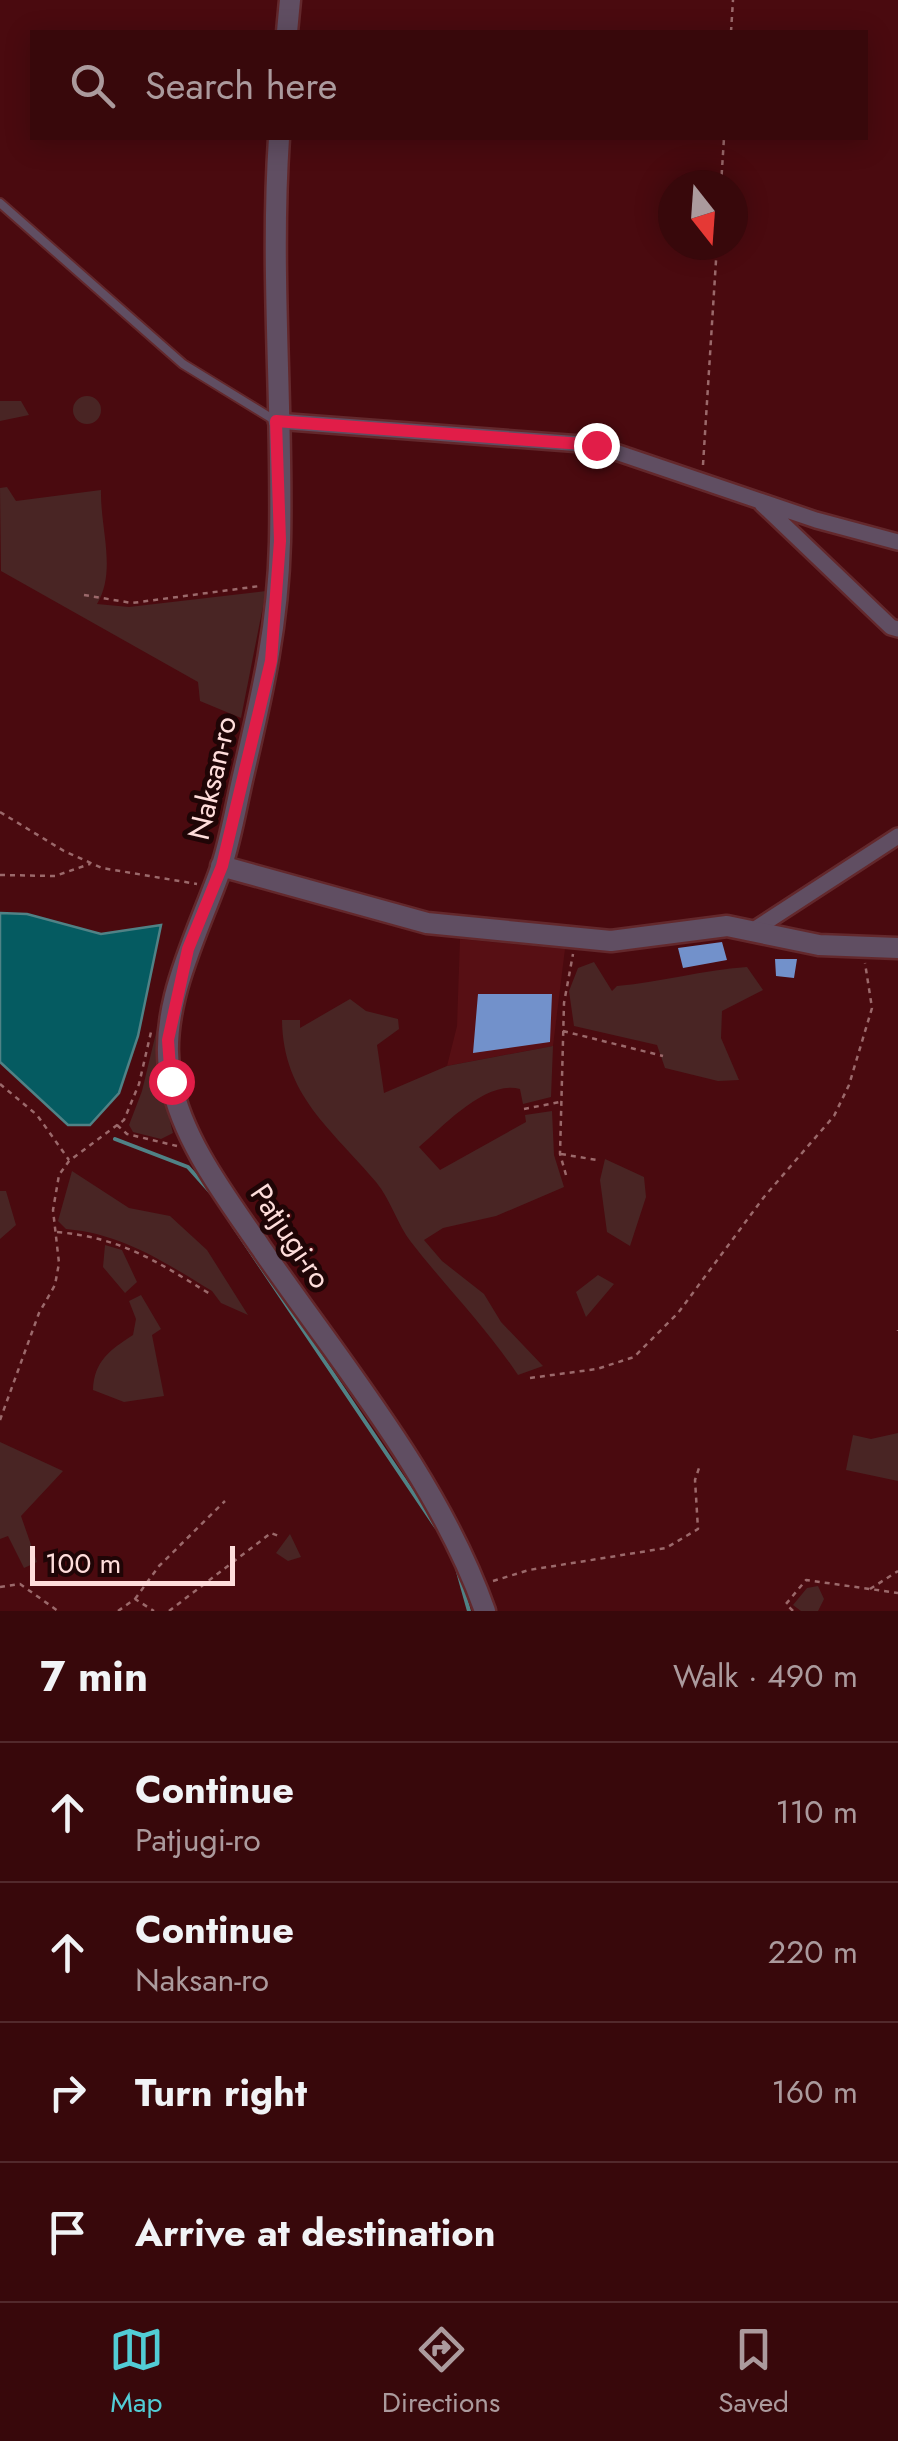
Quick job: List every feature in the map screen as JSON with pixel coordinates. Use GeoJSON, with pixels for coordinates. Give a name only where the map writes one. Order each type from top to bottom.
{"type":"FeatureCollection","features":[{"type":"Feature","properties":{"kind":"street"},"geometry":{"type":"LineString","coordinates":[[287,30],[290,0]]}},
{"type":"Feature","properties":{"kind":"street","name":"Naksan-ro"},"geometry":{"type":"LineString","coordinates":[[280,140],[277,584],[271,661],[222,866],[427,923],[610,941],[727,926],[819,946],[898,948]]}},
{"type":"Feature","properties":{"kind":"street"},"geometry":{"type":"LineString","coordinates":[[276,421],[596,445],[888,543],[898,542]]}},
{"type":"Feature","properties":{"kind":"street"},"geometry":{"type":"LineString","coordinates":[[758,500],[891,628],[898,629]]}},
{"type":"Feature","properties":{"kind":"street"},"geometry":{"type":"LineString","coordinates":[[752,930],[898,836]]}},
{"type":"Feature","properties":{"kind":"street","name":"Patjugi-ro"},"geometry":{"type":"LineString","coordinates":[[222,866],[188,949],[168,1040],[171,1081],[198,1148],[384,1425],[457,1542],[485,1611]]}},
{"type":"Feature","properties":{"kind":"lane"},"geometry":{"type":"LineString","coordinates":[[0,203],[183,364],[276,421]]}},
{"type":"Feature","properties":{"kind":"path"},"geometry":{"type":"LineString","coordinates":[[731,30],[734,0]]}},
{"type":"Feature","properties":{"kind":"path"},"geometry":{"type":"LineString","coordinates":[[722,170],[724,140]]}},
{"type":"Feature","properties":{"kind":"path"},"geometry":{"type":"LineString","coordinates":[[702,482],[716,260]]}},
{"type":"Feature","properties":{"kind":"path"},"geometry":{"type":"LineString","coordinates":[[84,595],[132,603],[277,584]]}},
{"type":"Feature","properties":{"kind":"path"},"geometry":{"type":"LineString","coordinates":[[0,812],[91,863],[202,885]]}},
{"type":"Feature","properties":{"kind":"path"},"geometry":{"type":"LineString","coordinates":[[0,875],[55,876],[91,863]]}},
{"type":"Feature","properties":{"kind":"path"},"geometry":{"type":"LineString","coordinates":[[566,1175],[560,1154],[563,1031],[576,938]]}},
{"type":"Feature","properties":{"kind":"path"},"geometry":{"type":"LineString","coordinates":[[530,1378],[597,1370],[634,1357],[678,1313],[764,1197],[834,1116],[849,1085],[872,1008],[862,947]]}},
{"type":"Feature","properties":{"kind":"path"},"geometry":{"type":"LineString","coordinates":[[0,1420],[2,1400],[39,1312],[55,1285],[59,1262],[54,1231],[59,1176],[69,1161],[124,1120],[139,1084],[152,1028]]}},
{"type":"Feature","properties":{"kind":"path"},"geometry":{"type":"LineString","coordinates":[[563,1031],[663,1056]]}},
{"type":"Feature","properties":{"kind":"path"},"geometry":{"type":"LineString","coordinates":[[0,1084],[37,1115],[69,1161]]}},
{"type":"Feature","properties":{"kind":"path"},"geometry":{"type":"LineString","coordinates":[[524,1109],[561,1102]]}},
{"type":"Feature","properties":{"kind":"path"},"geometry":{"type":"LineString","coordinates":[[117,1125],[127,1134],[161,1144],[198,1148]]}},
{"type":"Feature","properties":{"kind":"path"},"geometry":{"type":"LineString","coordinates":[[560,1154],[598,1160]]}},
{"type":"Feature","properties":{"kind":"path"},"geometry":{"type":"LineString","coordinates":[[54,1231],[101,1236],[126,1244],[210,1294]]}},
{"type":"Feature","properties":{"kind":"path"},"geometry":{"type":"LineString","coordinates":[[475,1587],[528,1570],[666,1548],[698,1529],[695,1480],[700,1465]]}},
{"type":"Feature","properties":{"kind":"path"},"geometry":{"type":"LineString","coordinates":[[118,1611],[135,1599],[159,1566],[225,1501]]}},
{"type":"Feature","properties":{"kind":"path"},"geometry":{"type":"LineString","coordinates":[[169,1611],[271,1533],[281,1537]]}},
{"type":"Feature","properties":{"kind":"path"},"geometry":{"type":"LineString","coordinates":[[870,1589],[898,1571]]}},
{"type":"Feature","properties":{"kind":"path"},"geometry":{"type":"LineString","coordinates":[[793,1611],[786,1604],[806,1580],[898,1593]]}},
{"type":"Feature","properties":{"kind":"path"},"geometry":{"type":"LineString","coordinates":[[0,1587],[20,1584],[58,1611]]}},
{"type":"Feature","properties":{"kind":"path"},"geometry":{"type":"LineString","coordinates":[[135,1599],[154,1611]]}},
{"type":"Feature","properties":{"kind":"shaded area"},"geometry":{"type":"Polygon","coordinates":[[[87,396],[97,400],[101,410],[97,420],[87,424],[77,420],[73,410],[77,400],[87,396]]]}},
{"type":"Feature","properties":{"kind":"shaded area"},"geometry":{"type":"Polygon","coordinates":[[[0,401],[21,401],[29,415],[0,421],[0,401]]]}},
{"type":"Feature","properties":{"kind":"shaded area"},"geometry":{"type":"Polygon","coordinates":[[[7,487],[16,501],[101,490],[107,563],[97,604],[129,607],[266,591],[241,718],[200,701],[198,682],[1,571],[0,488],[7,487]]]}},
{"type":"Feature","properties":{"kind":"shaded area"},"geometry":{"type":"Polygon","coordinates":[[[460,939],[565,949],[553,1046],[447,1066],[457,1026],[460,939]]]}},
{"type":"Feature","properties":{"kind":"shaded area"},"geometry":{"type":"Polygon","coordinates":[[[594,962],[612,991],[617,986],[747,967],[763,990],[722,1011],[721,1038],[739,1080],[718,1081],[665,1068],[657,1045],[574,1026],[569,991],[578,968],[594,962]]]}},
{"type":"Feature","properties":{"kind":"shaded area"},"geometry":{"type":"Polygon","coordinates":[[[177,968],[162,1050],[173,1133],[161,1139],[133,1132],[129,1125],[142,1091],[170,975],[177,968]]]}},
{"type":"Feature","properties":{"kind":"shaded area"},"geometry":{"type":"Polygon","coordinates":[[[350,999],[366,1011],[398,1019],[399,1029],[377,1045],[384,1093],[447,1066],[553,1046],[551,1097],[523,1104],[520,1089],[493,1091],[466,1107],[419,1147],[440,1170],[526,1122],[525,1115],[552,1111],[554,1155],[564,1187],[496,1216],[443,1228],[424,1240],[442,1261],[484,1294],[501,1322],[543,1366],[518,1375],[411,1242],[376,1182],[301,1091],[291,1070],[282,1020],[300,1020],[300,1028],[350,999]]]}},
{"type":"Feature","properties":{"kind":"shaded area"},"geometry":{"type":"Polygon","coordinates":[[[605,1159],[644,1177],[646,1197],[630,1246],[607,1232],[600,1180],[605,1159]]]}},
{"type":"Feature","properties":{"kind":"shaded area"},"geometry":{"type":"Polygon","coordinates":[[[72,1171],[129,1208],[170,1216],[207,1250],[248,1315],[221,1303],[212,1291],[142,1251],[106,1237],[66,1229],[58,1221],[72,1171]]]}},
{"type":"Feature","properties":{"kind":"shaded area"},"geometry":{"type":"Polygon","coordinates":[[[0,1191],[6,1191],[16,1225],[0,1239],[0,1191]]]}},
{"type":"Feature","properties":{"kind":"shaded area"},"geometry":{"type":"Polygon","coordinates":[[[105,1245],[122,1250],[137,1282],[125,1293],[103,1267],[105,1245]]]}},
{"type":"Feature","properties":{"kind":"shaded area"},"geometry":{"type":"Polygon","coordinates":[[[598,1275],[614,1284],[586,1317],[576,1292],[598,1275]]]}},
{"type":"Feature","properties":{"kind":"shaded area"},"geometry":{"type":"Polygon","coordinates":[[[141,1295],[161,1329],[152,1335],[164,1396],[124,1402],[93,1390],[94,1380],[105,1357],[133,1335],[136,1319],[129,1301],[141,1295]]]}},
{"type":"Feature","properties":{"kind":"shaded area"},"geometry":{"type":"Polygon","coordinates":[[[898,1433],[898,1481],[846,1470],[853,1435],[871,1439],[898,1433]]]}},
{"type":"Feature","properties":{"kind":"shaded area"},"geometry":{"type":"Polygon","coordinates":[[[0,1442],[63,1471],[21,1516],[37,1562],[24,1568],[8,1536],[0,1539],[0,1442]]]}},
{"type":"Feature","properties":{"kind":"shaded area"},"geometry":{"type":"Polygon","coordinates":[[[290,1534],[301,1557],[288,1561],[276,1553],[290,1534]]]}},
{"type":"Feature","properties":{"kind":"shaded area"},"geometry":{"type":"Polygon","coordinates":[[[818,1586],[824,1599],[818,1611],[801,1611],[793,1605],[807,1588],[818,1586]]]}},
{"type":"Feature","properties":{"kind":"water"},"geometry":{"type":"Polygon","coordinates":[[[0,913],[27,914],[101,934],[161,925],[138,1036],[119,1093],[90,1125],[68,1125],[0,1062],[0,913]]]}},
{"type":"Feature","properties":{"kind":"building"},"geometry":{"type":"Polygon","coordinates":[[[722,942],[727,960],[683,968],[678,948],[722,942]]]}},
{"type":"Feature","properties":{"kind":"building"},"geometry":{"type":"Polygon","coordinates":[[[775,959],[797,959],[794,978],[776,976],[775,959]]]}},
{"type":"Feature","properties":{"kind":"building"},"geometry":{"type":"Polygon","coordinates":[[[478,994],[552,994],[550,1042],[473,1053],[478,994]]]}},
{"type":"Feature","properties":{"kind":"waterway"},"geometry":{"type":"LineString","coordinates":[[115,1139],[188,1167],[213,1195]]}},
{"type":"Feature","properties":{"kind":"waterway"},"geometry":{"type":"LineString","coordinates":[[232,1224],[436,1527]]}},
{"type":"Feature","properties":{"kind":"waterway"},"geometry":{"type":"LineString","coordinates":[[455,1561],[469,1611]]}},
{"type":"Feature","properties":{"kind":"route"},"geometry":{"type":"LineString","coordinates":[[171,1081],[168,1040],[188,949],[222,866],[271,661],[280,541],[276,421],[596,445]]}}]}
